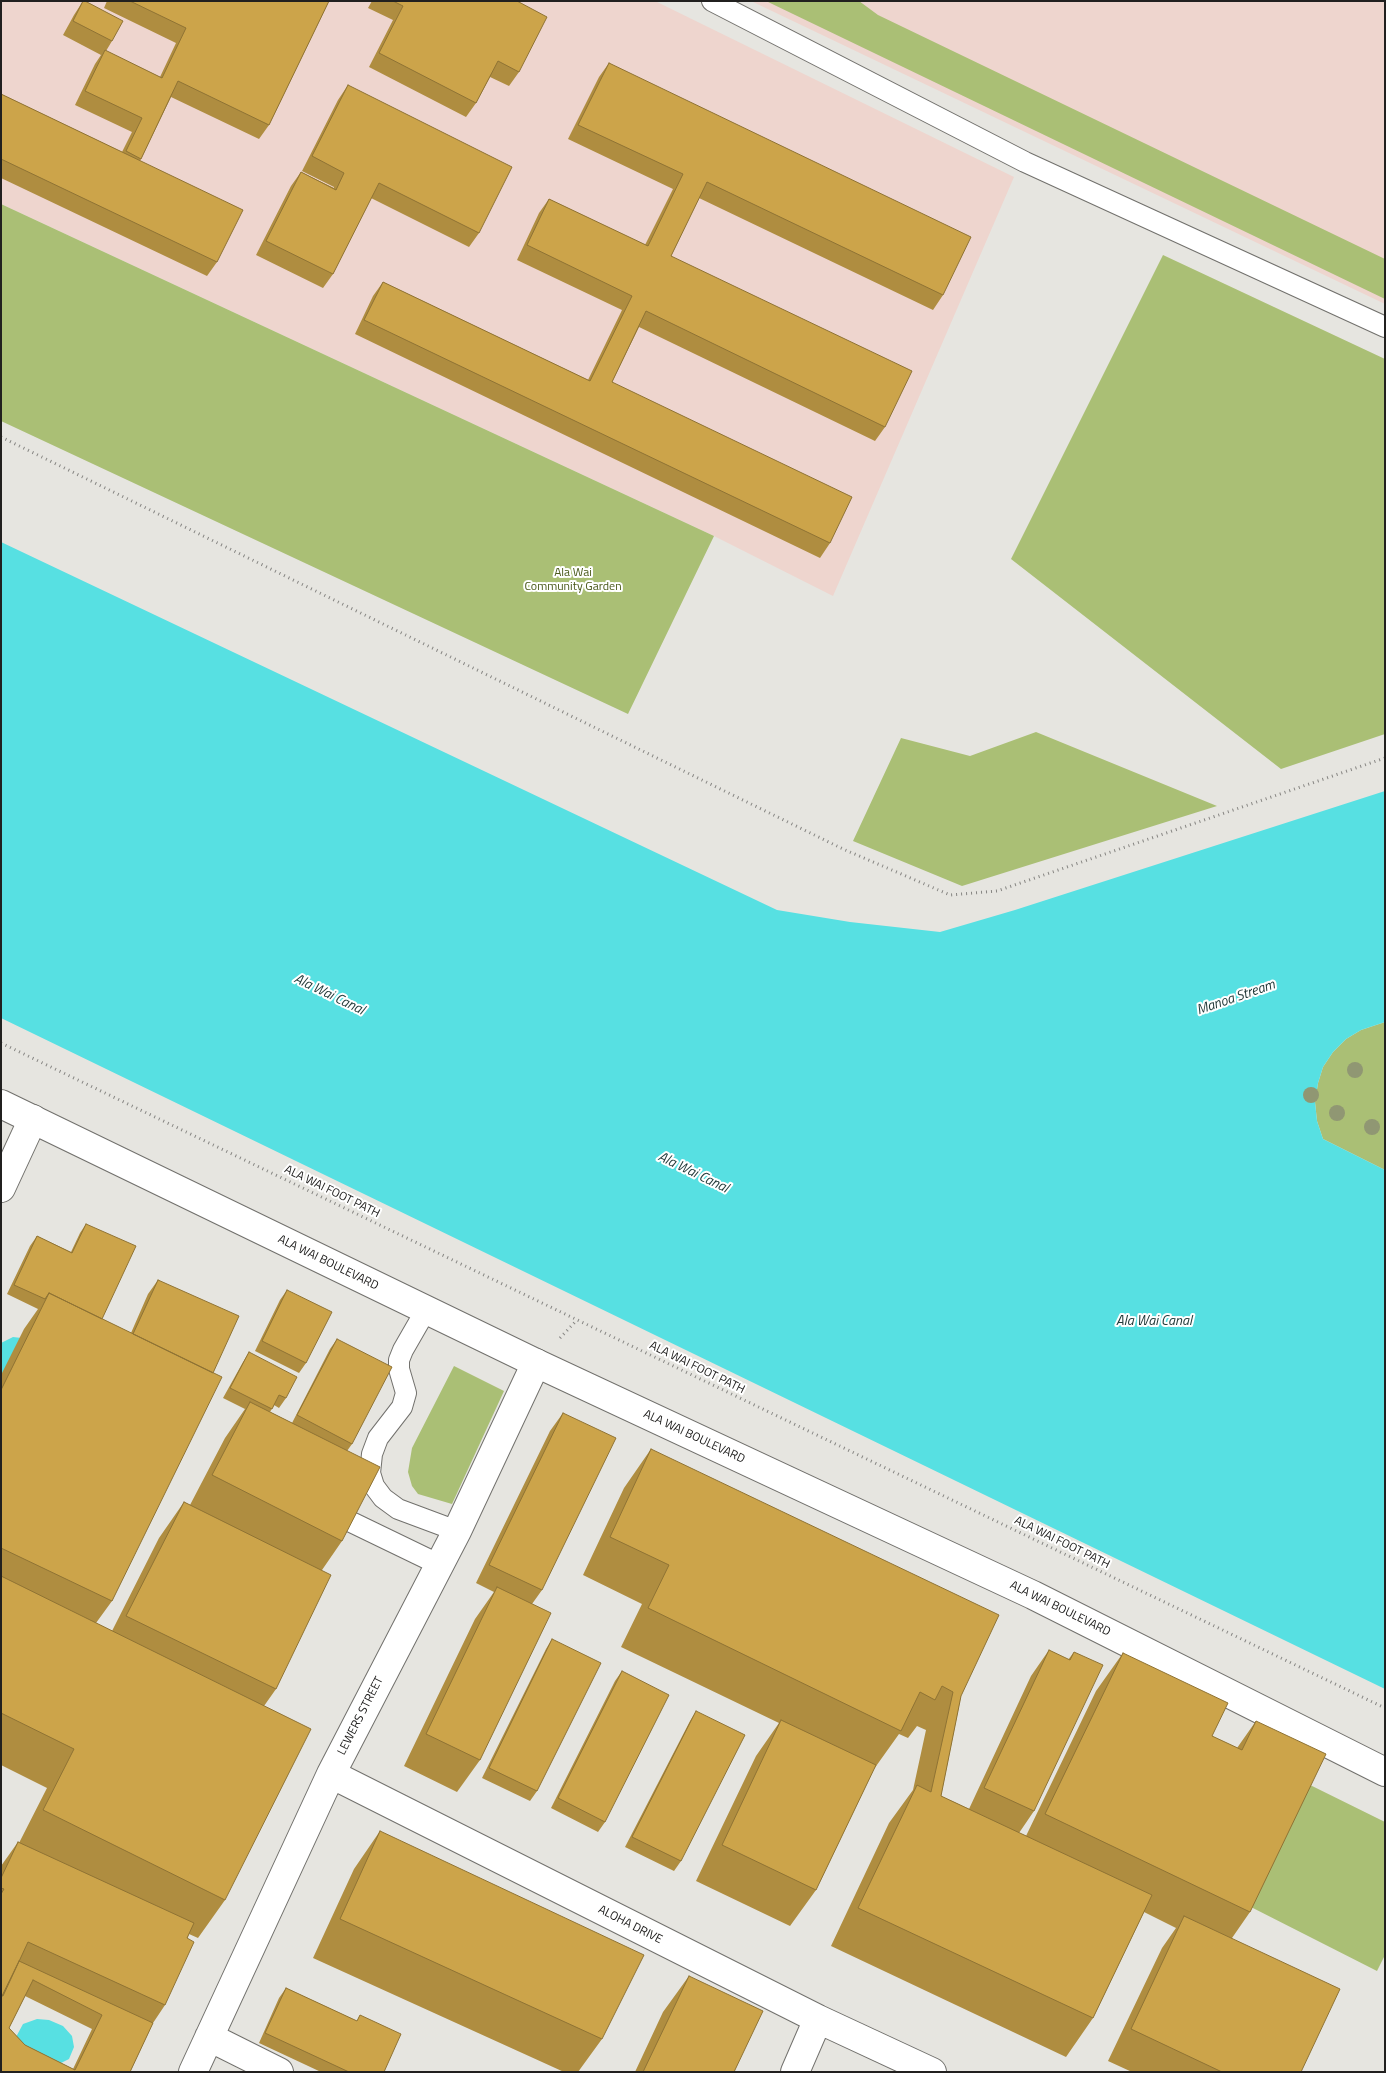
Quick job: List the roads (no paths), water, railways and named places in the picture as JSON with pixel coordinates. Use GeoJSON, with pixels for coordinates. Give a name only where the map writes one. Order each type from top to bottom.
{"type":"FeatureCollection","features":[{"type":"Feature","properties":{"kind":"street","name":"ALA WAI BOULEVARD"},"geometry":{"type":"LineString","coordinates":[[1,1104],[536,1364],[1033,1595],[1385,1772]]}},
{"type":"Feature","properties":{"kind":"street"},"geometry":{"type":"LineString","coordinates":[[1,1188],[33,1120]]}},
{"type":"Feature","properties":{"kind":"street","name":"LEWERS STREET"},"geometry":{"type":"LineString","coordinates":[[193,2072],[331,1774],[438,1564],[457,1531],[536,1364]]}},
{"type":"Feature","properties":{"kind":"street","name":"ALOHA DRIVE"},"geometry":{"type":"LineString","coordinates":[[331,1774],[818,2019],[932,2072]]}},
{"type":"Feature","properties":{"kind":"street"},"geometry":{"type":"LineString","coordinates":[[795,2072],[818,2019]]}},
{"type":"Feature","properties":{"kind":"street"},"geometry":{"type":"LineString","coordinates":[[209,2037],[278,2072]]}},
{"type":"Feature","properties":{"kind":"lane"},"geometry":{"type":"LineString","coordinates":[[712,1],[1025,162],[1385,327]]}},
{"type":"Feature","properties":{"kind":"lane"},"geometry":{"type":"LineString","coordinates":[[426,1310],[403,1350],[399,1368],[406,1393],[402,1408],[378,1438],[372,1454],[370,1474],[374,1486],[383,1498],[398,1509],[457,1531]]}},
{"type":"Feature","properties":{"kind":"lane"},"geometry":{"type":"LineString","coordinates":[[346,1520],[438,1564]]}},
{"type":"Feature","properties":{"kind":"water","name":"Ala Wai Canal"},"geometry":{"type":"Polygon","coordinates":[[[1,542],[777,910],[850,922],[940,932],[1015,910],[1385,791],[1385,1022],[1361,1030],[1346,1039],[1333,1052],[1323,1067],[1315,1102],[1317,1121],[1323,1139],[1385,1170],[1385,1689],[1,1018],[1,542]]]}},
{"type":"Feature","properties":{"kind":"water"},"geometry":{"type":"Polygon","coordinates":[[[13,1337],[30,1339],[1,1391],[1,1343],[13,1337]]]}},
{"type":"Feature","properties":{"kind":"water"},"geometry":{"type":"Polygon","coordinates":[[[37,2019],[49,2020],[63,2026],[72,2036],[74,2047],[69,2059],[59,2064],[45,2066],[16,2037],[23,2024],[37,2019]]]}},
{"type":"Feature","properties":{"kind":"park label","name":"Ala Wai Community Garden"},"geometry":{"type":"Point","coordinates":[573,580]}},
{"type":"Feature","properties":{"kind":"water label","name":"Manoa Stream"},"geometry":{"type":"Point","coordinates":[1236,998]}}]}
